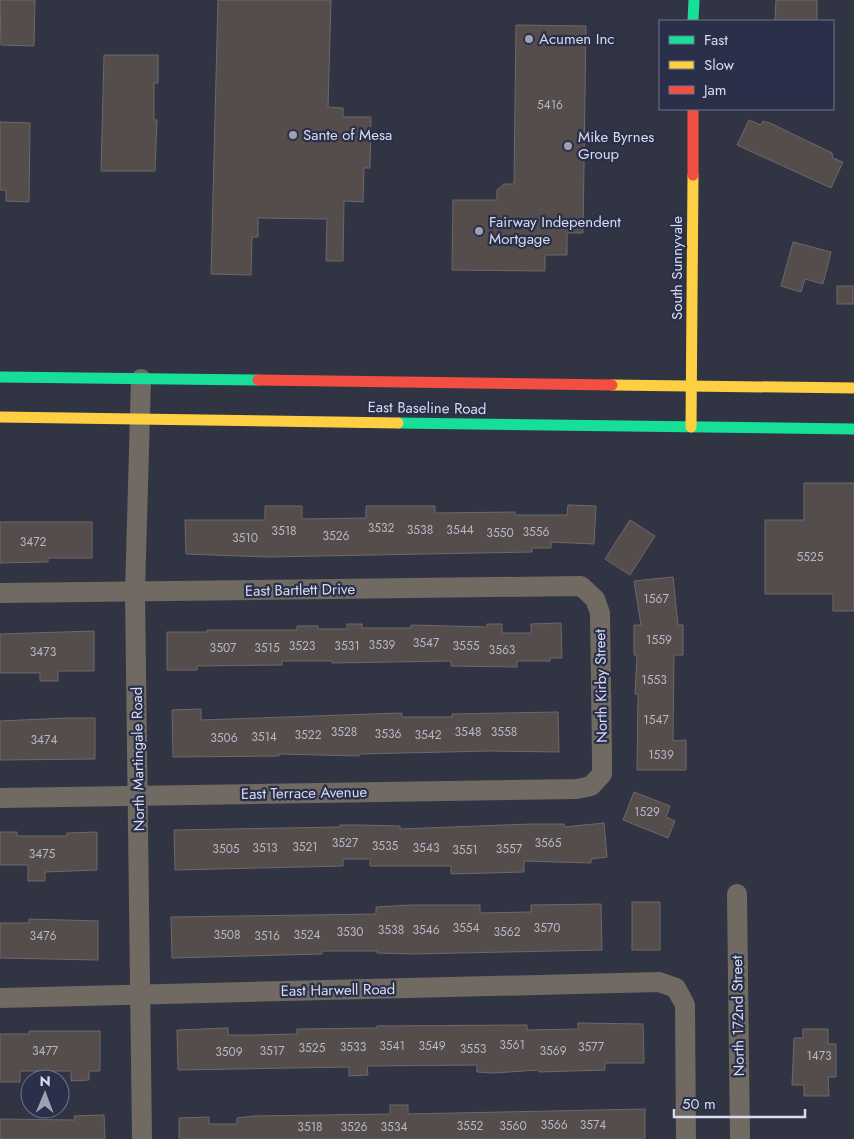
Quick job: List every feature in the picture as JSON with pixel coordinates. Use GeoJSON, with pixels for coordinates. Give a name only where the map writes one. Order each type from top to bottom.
{"type":"FeatureCollection","features":[{"type":"Feature","properties":{"kind":"main road"},"geometry":{"type":"LineString","coordinates":[[694,0],[694,20]]}},
{"type":"Feature","properties":{"kind":"main road","name":"South Sunnyvale"},"geometry":{"type":"LineString","coordinates":[[691,427],[693,110]]}},
{"type":"Feature","properties":{"kind":"main road","name":"East Baseline Road"},"geometry":{"type":"LineString","coordinates":[[0,377],[854,388]]}},
{"type":"Feature","properties":{"kind":"main road","name":"East Baseline Road"},"geometry":{"type":"LineString","coordinates":[[0,417],[854,429]]}},
{"type":"Feature","properties":{"kind":"street","name":"North Martingale Road"},"geometry":{"type":"LineString","coordinates":[[141,379],[135,592],[140,796],[142,1139]]}},
{"type":"Feature","properties":{"kind":"street","name":"East Bartlett Drive"},"geometry":{"type":"LineString","coordinates":[[0,593],[580,586],[595,600]]}},
{"type":"Feature","properties":{"kind":"street","name":"North Kirby Street"},"geometry":{"type":"LineString","coordinates":[[595,600],[600,613],[602,774]]}},
{"type":"Feature","properties":{"kind":"street","name":"East Terrace Avenue"},"geometry":{"type":"LineString","coordinates":[[0,798],[577,789],[592,786],[602,774]]}},
{"type":"Feature","properties":{"kind":"street","name":"North 172nd Street"},"geometry":{"type":"LineString","coordinates":[[737,894],[740,1139]]}},
{"type":"Feature","properties":{"kind":"street","name":"East Harwell Road"},"geometry":{"type":"LineString","coordinates":[[0,998],[659,982],[676,988],[684,1005],[686,1139]]}},
{"type":"Feature","properties":{"kind":"building"},"geometry":{"type":"Polygon","coordinates":[[[0,0],[35,0],[34,46],[1,45],[0,0]]]}},
{"type":"Feature","properties":{"kind":"building","name":"Sante of Mesa"},"geometry":{"type":"Polygon","coordinates":[[[218,0],[331,0],[328,107],[343,108],[343,117],[371,117],[370,168],[364,168],[363,202],[344,201],[343,261],[326,261],[327,219],[258,218],[258,237],[252,237],[251,275],[211,274],[218,0]]]}},
{"type":"Feature","properties":{"kind":"building"},"geometry":{"type":"Polygon","coordinates":[[[776,0],[817,0],[817,20],[775,20],[776,0]]]}},
{"type":"Feature","properties":{"kind":"building"},"geometry":{"type":"Polygon","coordinates":[[[516,25],[586,26],[583,233],[567,233],[567,255],[545,255],[545,271],[452,270],[453,200],[497,200],[497,190],[504,184],[514,184],[516,25]]]}},
{"type":"Feature","properties":{"kind":"building"},"geometry":{"type":"Polygon","coordinates":[[[104,55],[158,55],[158,83],[154,83],[154,120],[157,120],[155,171],[101,171],[104,55]]]}},
{"type":"Feature","properties":{"kind":"building"},"geometry":{"type":"Polygon","coordinates":[[[749,120],[761,125],[763,121],[770,123],[832,153],[833,158],[843,162],[831,188],[737,145],[749,120]]]}},
{"type":"Feature","properties":{"kind":"building"},"geometry":{"type":"Polygon","coordinates":[[[0,122],[30,123],[29,202],[6,201],[6,190],[0,190],[0,122]]]}},
{"type":"Feature","properties":{"kind":"building"},"geometry":{"type":"Polygon","coordinates":[[[793,242],[831,252],[823,284],[805,279],[801,292],[781,286],[793,242]]]}},
{"type":"Feature","properties":{"kind":"building"},"geometry":{"type":"Polygon","coordinates":[[[837,286],[853,286],[853,304],[837,304],[837,286]]]}},
{"type":"Feature","properties":{"kind":"building"},"geometry":{"type":"Polygon","coordinates":[[[804,483],[854,483],[854,611],[833,611],[833,594],[765,594],[765,520],[804,520],[804,483]]]}},
{"type":"Feature","properties":{"kind":"building"},"geometry":{"type":"Polygon","coordinates":[[[568,505],[596,506],[594,544],[551,542],[551,548],[532,548],[532,552],[266,557],[186,554],[185,520],[265,520],[265,506],[302,506],[302,519],[366,518],[366,506],[435,506],[435,513],[515,512],[515,515],[567,515],[568,505]]]}},
{"type":"Feature","properties":{"kind":"building"},"geometry":{"type":"Polygon","coordinates":[[[630,520],[655,536],[630,575],[605,559],[630,520]]]}},
{"type":"Feature","properties":{"kind":"building"},"geometry":{"type":"Polygon","coordinates":[[[0,522],[92,522],[92,558],[48,558],[48,562],[0,563],[0,522]]]}},
{"type":"Feature","properties":{"kind":"building"},"geometry":{"type":"Polygon","coordinates":[[[673,577],[678,625],[683,625],[683,655],[674,655],[673,741],[686,740],[686,770],[637,770],[638,694],[635,694],[637,655],[634,655],[634,625],[641,625],[634,581],[673,577]]]}},
{"type":"Feature","properties":{"kind":"building"},"geometry":{"type":"Polygon","coordinates":[[[561,623],[562,658],[550,658],[550,661],[517,661],[517,667],[451,666],[451,661],[332,663],[332,661],[282,661],[282,665],[197,666],[197,670],[167,670],[167,632],[297,630],[297,626],[318,626],[318,629],[347,629],[347,624],[362,624],[362,628],[411,628],[411,625],[487,627],[487,624],[502,624],[502,633],[531,633],[531,624],[561,623]]]}},
{"type":"Feature","properties":{"kind":"building"},"geometry":{"type":"Polygon","coordinates":[[[94,631],[94,671],[58,671],[58,681],[40,681],[40,673],[0,673],[0,634],[94,631]]]}},
{"type":"Feature","properties":{"kind":"building"},"geometry":{"type":"Polygon","coordinates":[[[201,709],[201,720],[402,713],[402,717],[452,717],[452,714],[558,712],[559,752],[489,751],[359,754],[359,756],[279,754],[279,756],[173,757],[172,710],[201,709]]]}},
{"type":"Feature","properties":{"kind":"building"},"geometry":{"type":"Polygon","coordinates":[[[95,718],[95,759],[0,760],[0,721],[95,718]]]}},
{"type":"Feature","properties":{"kind":"building"},"geometry":{"type":"Polygon","coordinates":[[[634,792],[670,806],[666,817],[675,821],[668,838],[623,820],[634,792]]]}},
{"type":"Feature","properties":{"kind":"building"},"geometry":{"type":"Polygon","coordinates":[[[604,823],[607,857],[591,859],[591,863],[524,861],[524,872],[451,874],[451,866],[370,866],[370,859],[343,859],[343,866],[175,870],[174,830],[340,827],[340,825],[400,826],[400,829],[531,824],[564,824],[564,827],[604,823]]]}},
{"type":"Feature","properties":{"kind":"building"},"geometry":{"type":"Polygon","coordinates":[[[0,832],[17,832],[17,836],[67,836],[67,833],[97,832],[97,870],[45,872],[45,881],[28,881],[28,865],[0,865],[0,832]]]}},
{"type":"Feature","properties":{"kind":"building"},"geometry":{"type":"Polygon","coordinates":[[[632,902],[660,902],[660,950],[632,950],[632,902]]]}},
{"type":"Feature","properties":{"kind":"building"},"geometry":{"type":"Polygon","coordinates":[[[601,904],[602,950],[412,954],[377,953],[377,951],[322,951],[322,954],[172,958],[171,917],[376,914],[376,907],[411,905],[480,905],[480,913],[531,912],[531,905],[601,904]]]}},
{"type":"Feature","properties":{"kind":"building"},"geometry":{"type":"Polygon","coordinates":[[[29,919],[98,921],[98,960],[0,958],[0,923],[29,923],[29,919]]]}},
{"type":"Feature","properties":{"kind":"building"},"geometry":{"type":"Polygon","coordinates":[[[578,1023],[643,1024],[644,1063],[605,1063],[605,1070],[539,1072],[539,1070],[494,1073],[477,1072],[477,1065],[367,1066],[368,1075],[349,1076],[349,1067],[178,1070],[177,1030],[228,1028],[228,1035],[257,1035],[297,1034],[297,1029],[377,1028],[377,1026],[527,1025],[527,1030],[578,1029],[578,1023]]]}},
{"type":"Feature","properties":{"kind":"building"},"geometry":{"type":"Polygon","coordinates":[[[803,1029],[828,1029],[828,1044],[836,1044],[836,1077],[828,1077],[829,1096],[804,1096],[804,1085],[792,1085],[794,1038],[803,1038],[803,1029]]]}},
{"type":"Feature","properties":{"kind":"building"},"geometry":{"type":"Polygon","coordinates":[[[29,1031],[100,1031],[100,1071],[89,1071],[89,1080],[71,1081],[70,1069],[20,1069],[20,1082],[0,1082],[0,1034],[29,1034],[29,1031]]]}},
{"type":"Feature","properties":{"kind":"building"},"geometry":{"type":"Polygon","coordinates":[[[390,1105],[408,1105],[408,1114],[645,1109],[645,1139],[179,1139],[179,1118],[209,1117],[209,1124],[237,1124],[237,1118],[254,1116],[390,1114],[390,1105]]]}},
{"type":"Feature","properties":{"kind":"building"},"geometry":{"type":"Polygon","coordinates":[[[104,1115],[105,1139],[0,1139],[0,1119],[75,1120],[74,1116],[104,1115]]]}},
{"type":"Feature","properties":{"kind":"traffic: fast"},"geometry":{"type":"LineString","coordinates":[[693,20],[694,0]]}},
{"type":"Feature","properties":{"kind":"traffic: fast"},"geometry":{"type":"LineString","coordinates":[[0,377],[258,380]]}},
{"type":"Feature","properties":{"kind":"traffic: fast"},"geometry":{"type":"LineString","coordinates":[[398,423],[854,429]]}},
{"type":"Feature","properties":{"kind":"traffic: slow"},"geometry":{"type":"LineString","coordinates":[[691,427],[693,175]]}},
{"type":"Feature","properties":{"kind":"traffic: slow"},"geometry":{"type":"LineString","coordinates":[[612,385],[854,388]]}},
{"type":"Feature","properties":{"kind":"traffic: slow"},"geometry":{"type":"LineString","coordinates":[[0,417],[398,423]]}},
{"type":"Feature","properties":{"kind":"traffic: jam"},"geometry":{"type":"LineString","coordinates":[[693,110],[693,175]]}},
{"type":"Feature","properties":{"kind":"traffic: jam"},"geometry":{"type":"LineString","coordinates":[[258,380],[612,385]]}},
{"type":"Feature","properties":{"kind":"place","name":"Acumen Inc"},"geometry":{"type":"Point","coordinates":[529,39]}},
{"type":"Feature","properties":{"kind":"place","name":"Sante of Mesa"},"geometry":{"type":"Point","coordinates":[293,135]}},
{"type":"Feature","properties":{"kind":"place","name":"Mike Byrnes Group"},"geometry":{"type":"Point","coordinates":[568,146]}},
{"type":"Feature","properties":{"kind":"place","name":"Fairway Independent Mortgage"},"geometry":{"type":"Point","coordinates":[479,231]}}]}
